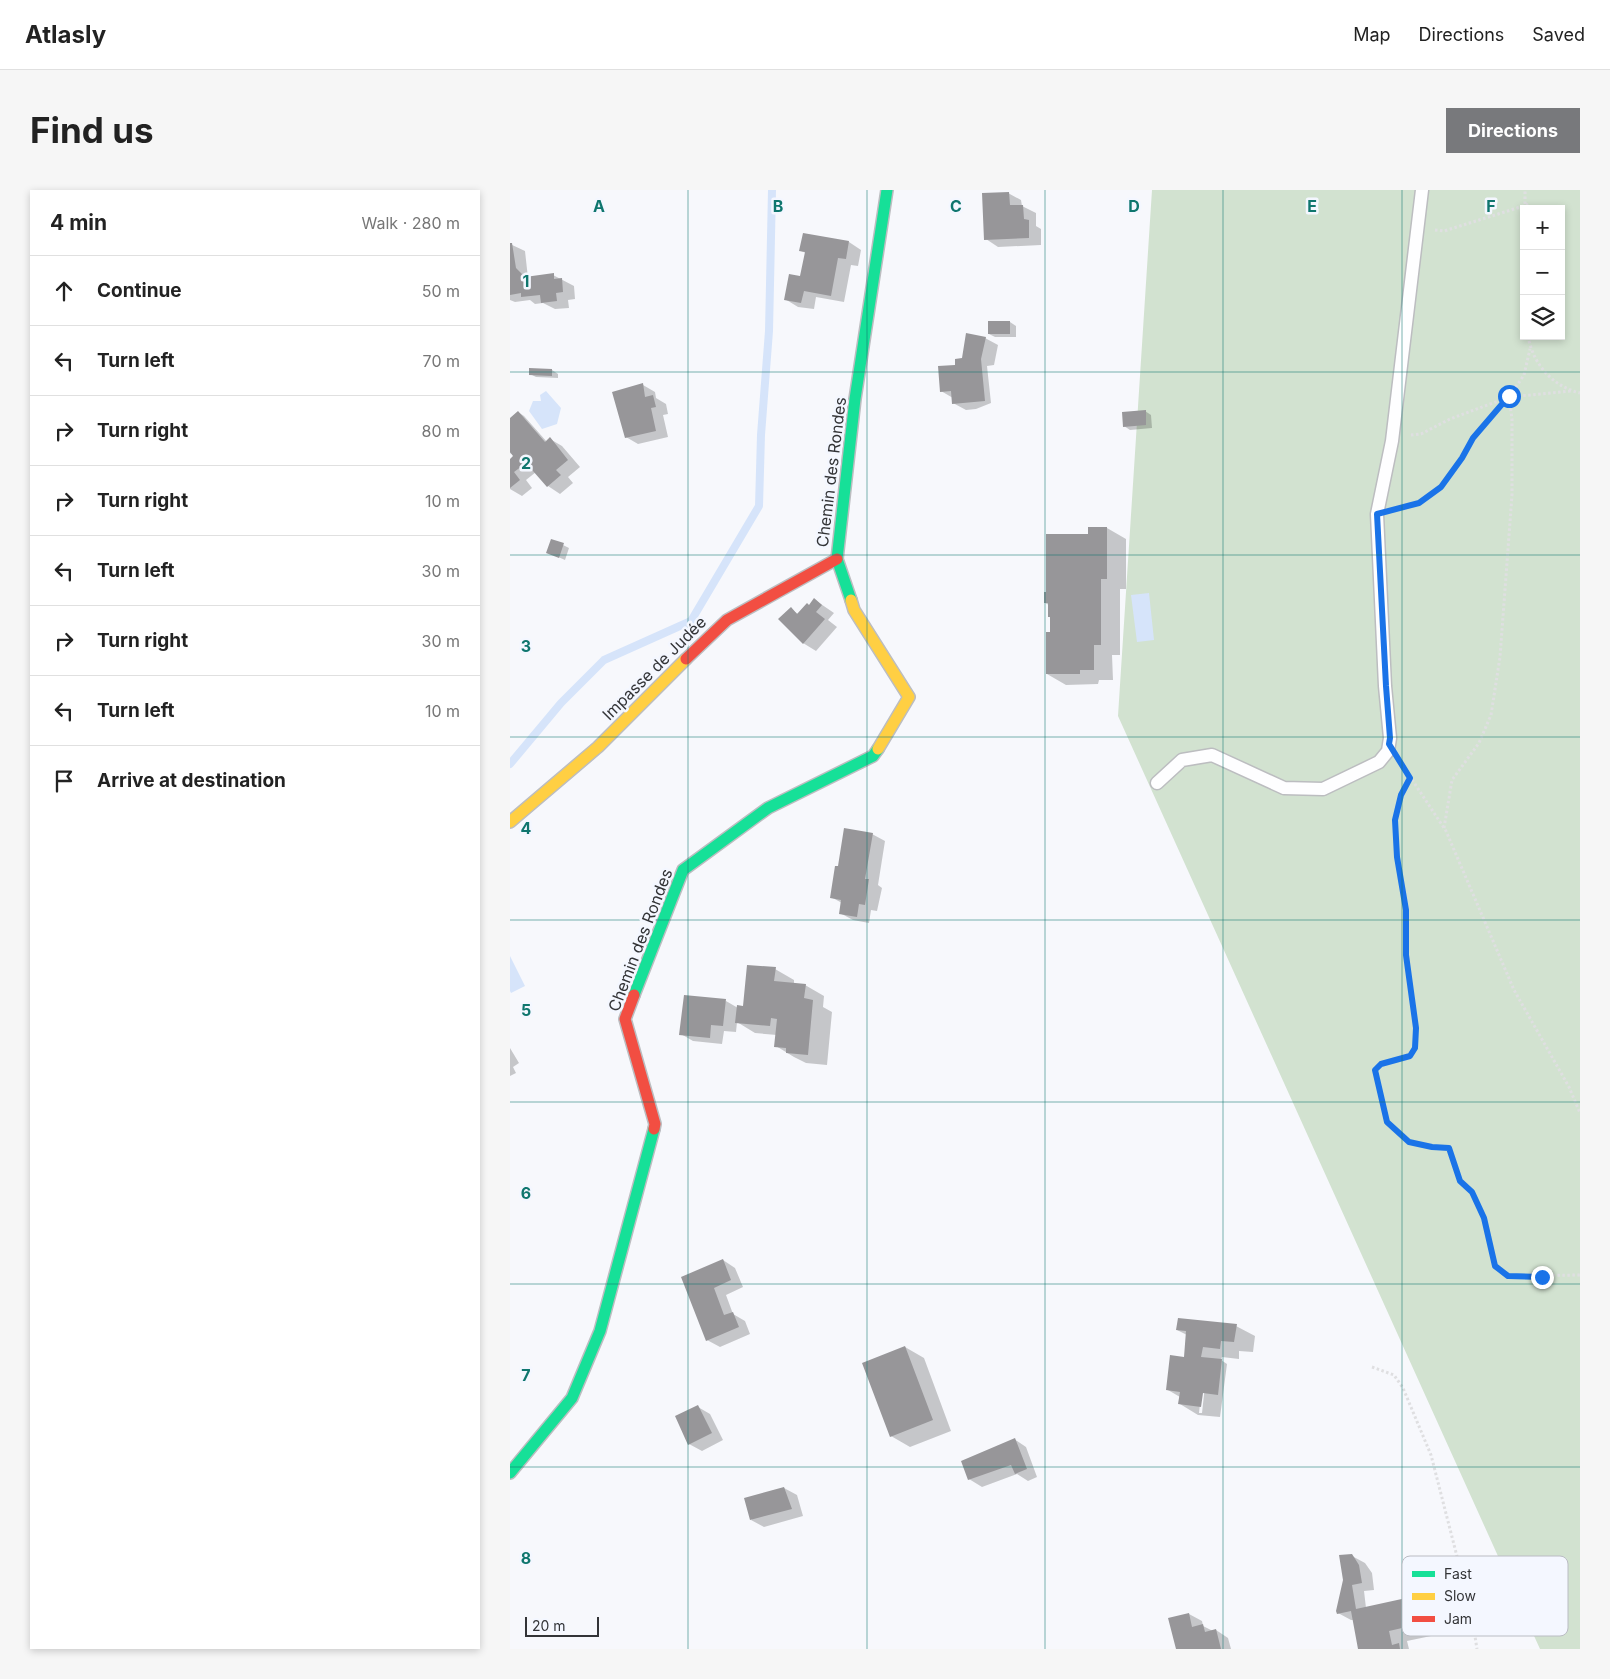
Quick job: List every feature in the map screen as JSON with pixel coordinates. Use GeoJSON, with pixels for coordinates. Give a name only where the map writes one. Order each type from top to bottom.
{"type":"FeatureCollection","features":[{"type":"Feature","properties":{"kind":"street","name":"Chemin des Rondes"},"geometry":{"type":"LineString","coordinates":[[510,1472],[572,1398],[600,1331],[655,1124],[625,1019],[683,870],[768,808],[873,756],[909,698],[854,610],[837,559],[855,399],[886,204],[886,190]]}},
{"type":"Feature","properties":{"kind":"street","name":"Impasse de Judée"},"geometry":{"type":"LineString","coordinates":[[510,822],[598,747],[726,620],[837,559]]}},
{"type":"Feature","properties":{"kind":"lane"},"geometry":{"type":"LineString","coordinates":[[1157,783],[1182,760],[1212,755],[1284,788],[1323,789],[1379,762],[1388,751],[1390,738],[1377,514],[1392,435],[1422,190]]}},
{"type":"Feature","properties":{"kind":"path"},"geometry":{"type":"LineString","coordinates":[[1525,190],[1527,205]]}},
{"type":"Feature","properties":{"kind":"path"},"geometry":{"type":"LineString","coordinates":[[1417,227],[1444,231],[1520,208]]}},
{"type":"Feature","properties":{"kind":"path"},"geometry":{"type":"LineString","coordinates":[[1522,250],[1522,295]]}},
{"type":"Feature","properties":{"kind":"path"},"geometry":{"type":"LineString","coordinates":[[1529,340],[1530,349],[1536,360],[1551,380],[1580,393]]}},
{"type":"Feature","properties":{"kind":"path"},"geometry":{"type":"LineString","coordinates":[[1377,514],[1419,503],[1441,487],[1462,458],[1473,438],[1509,396],[1524,375],[1530,349]]}},
{"type":"Feature","properties":{"kind":"path"},"geometry":{"type":"LineString","coordinates":[[1392,435],[1421,434],[1450,419],[1509,396],[1572,391]]}},
{"type":"Feature","properties":{"kind":"path"},"geometry":{"type":"LineString","coordinates":[[1444,828],[1452,780],[1479,743],[1491,715],[1500,657],[1512,495],[1512,419],[1509,396]]}},
{"type":"Feature","properties":{"kind":"path"},"geometry":{"type":"LineString","coordinates":[[1389,744],[1444,828],[1514,990],[1569,1087],[1580,1113]]}},
{"type":"Feature","properties":{"kind":"path"},"geometry":{"type":"LineString","coordinates":[[1410,778],[1401,795],[1395,820],[1397,857],[1406,910],[1406,955],[1416,1028],[1415,1048],[1410,1056],[1381,1064],[1375,1070],[1387,1122],[1409,1142],[1432,1147],[1449,1148],[1460,1181],[1472,1192],[1484,1218],[1495,1266],[1508,1276],[1580,1275]]}},
{"type":"Feature","properties":{"kind":"path"},"geometry":{"type":"LineString","coordinates":[[1372,1367],[1394,1375],[1403,1388],[1431,1455],[1457,1556]]}},
{"type":"Feature","properties":{"kind":"path"},"geometry":{"type":"LineString","coordinates":[[1475,1636],[1477,1649]]}},
{"type":"Feature","properties":{"kind":"green space"},"geometry":{"type":"Polygon","coordinates":[[[1152,190],[1580,190],[1580,1649],[1540,1649],[1534,1636],[1568,1636],[1568,1556],[1498,1556],[1118,716],[1152,190]]]}},
{"type":"Feature","properties":{"kind":"water"},"geometry":{"type":"Polygon","coordinates":[[[546,391],[561,408],[557,424],[542,429],[529,411],[533,401],[541,401],[540,395],[546,391]]]}},
{"type":"Feature","properties":{"kind":"water"},"geometry":{"type":"Polygon","coordinates":[[[1149,593],[1154,640],[1137,642],[1131,595],[1149,593]]]}},
{"type":"Feature","properties":{"kind":"water"},"geometry":{"type":"Polygon","coordinates":[[[510,956],[525,986],[511,993],[510,991],[510,956]]]}},
{"type":"Feature","properties":{"kind":"building"},"geometry":{"type":"Polygon","coordinates":[[[1009,192],[1010,205],[1023,205],[1024,219],[1029,220],[1029,238],[984,240],[982,193],[1009,192]]]}},
{"type":"Feature","properties":{"kind":"building"},"geometry":{"type":"Polygon","coordinates":[[[803,233],[849,241],[846,259],[838,258],[831,296],[804,291],[801,303],[784,300],[789,274],[800,276],[805,252],[799,251],[803,233]]]}},
{"type":"Feature","properties":{"kind":"building"},"geometry":{"type":"Polygon","coordinates":[[[510,243],[512,243],[516,268],[525,277],[554,273],[554,279],[562,278],[563,292],[556,293],[557,301],[541,303],[540,295],[521,297],[521,293],[510,295],[510,243]]]}},
{"type":"Feature","properties":{"kind":"building"},"geometry":{"type":"Polygon","coordinates":[[[988,321],[1010,321],[1010,334],[988,334],[988,321]]]}},
{"type":"Feature","properties":{"kind":"building"},"geometry":{"type":"Polygon","coordinates":[[[966,333],[986,337],[981,359],[985,401],[952,404],[951,391],[940,392],[938,366],[955,365],[955,359],[962,358],[966,333]]]}},
{"type":"Feature","properties":{"kind":"building"},"geometry":{"type":"Polygon","coordinates":[[[529,368],[552,369],[552,376],[529,375],[529,368]]]}},
{"type":"Feature","properties":{"kind":"building"},"geometry":{"type":"Polygon","coordinates":[[[643,383],[645,397],[653,395],[656,407],[651,408],[656,431],[625,438],[612,392],[643,383]]]}},
{"type":"Feature","properties":{"kind":"building"},"geometry":{"type":"Polygon","coordinates":[[[1146,410],[1146,425],[1123,427],[1122,412],[1146,410]]]}},
{"type":"Feature","properties":{"kind":"building"},"geometry":{"type":"Polygon","coordinates":[[[518,411],[545,442],[550,437],[568,460],[556,470],[561,475],[547,487],[526,463],[514,472],[520,480],[510,488],[510,459],[513,456],[510,452],[510,418],[518,411]]]}},
{"type":"Feature","properties":{"kind":"building"},"geometry":{"type":"Polygon","coordinates":[[[1088,527],[1107,527],[1107,579],[1101,579],[1101,645],[1094,645],[1094,670],[1080,670],[1080,674],[1046,674],[1046,632],[1050,632],[1050,617],[1048,617],[1048,603],[1044,603],[1044,592],[1046,592],[1046,534],[1088,534],[1088,527]]]}},
{"type":"Feature","properties":{"kind":"building"},"geometry":{"type":"Polygon","coordinates":[[[551,539],[564,543],[559,558],[546,553],[551,539]]]}},
{"type":"Feature","properties":{"kind":"building"},"geometry":{"type":"Polygon","coordinates":[[[814,598],[822,605],[816,612],[825,619],[803,644],[778,619],[791,607],[797,614],[807,603],[809,605],[814,598]]]}},
{"type":"Feature","properties":{"kind":"building"},"geometry":{"type":"Polygon","coordinates":[[[844,828],[873,833],[865,879],[869,879],[865,905],[859,904],[857,917],[839,914],[841,900],[830,898],[835,866],[838,866],[844,828]]]}},
{"type":"Feature","properties":{"kind":"building"},"geometry":{"type":"Polygon","coordinates":[[[747,965],[776,967],[774,981],[806,984],[804,998],[813,1000],[808,1055],[786,1053],[786,1048],[774,1047],[777,1019],[771,1018],[770,1026],[735,1023],[737,1005],[743,1006],[747,965]]]}},
{"type":"Feature","properties":{"kind":"building"},"geometry":{"type":"Polygon","coordinates":[[[684,995],[726,999],[723,1026],[711,1025],[710,1038],[679,1035],[684,995]]]}},
{"type":"Feature","properties":{"kind":"building"},"geometry":{"type":"Polygon","coordinates":[[[723,1259],[731,1280],[714,1288],[724,1315],[733,1312],[739,1327],[706,1341],[681,1277],[723,1259]]]}},
{"type":"Feature","properties":{"kind":"building"},"geometry":{"type":"Polygon","coordinates":[[[1178,1318],[1237,1324],[1234,1342],[1221,1341],[1220,1349],[1203,1347],[1201,1357],[1222,1359],[1218,1395],[1203,1393],[1201,1407],[1178,1404],[1180,1392],[1166,1390],[1170,1355],[1184,1357],[1186,1331],[1176,1330],[1178,1318]]]}},
{"type":"Feature","properties":{"kind":"building"},"geometry":{"type":"Polygon","coordinates":[[[905,1346],[933,1420],[890,1437],[862,1363],[905,1346]]]}},
{"type":"Feature","properties":{"kind":"building"},"geometry":{"type":"Polygon","coordinates":[[[698,1405],[712,1433],[688,1445],[675,1416],[698,1405]]]}},
{"type":"Feature","properties":{"kind":"building"},"geometry":{"type":"Polygon","coordinates":[[[1015,1438],[1027,1469],[1015,1474],[1011,1465],[968,1480],[961,1461],[1015,1438]]]}},
{"type":"Feature","properties":{"kind":"building"},"geometry":{"type":"Polygon","coordinates":[[[784,1487],[792,1509],[750,1520],[744,1498],[784,1487]]]}},
{"type":"Feature","properties":{"kind":"building"},"geometry":{"type":"Polygon","coordinates":[[[1352,1554],[1359,1565],[1362,1583],[1352,1585],[1356,1609],[1402,1599],[1402,1628],[1389,1631],[1392,1645],[1399,1643],[1400,1649],[1358,1649],[1351,1611],[1337,1614],[1336,1611],[1343,1580],[1339,1555],[1352,1554]]]}},
{"type":"Feature","properties":{"kind":"building"},"geometry":{"type":"Polygon","coordinates":[[[1189,1613],[1192,1627],[1203,1624],[1205,1632],[1216,1629],[1221,1649],[1176,1649],[1168,1618],[1189,1613]]]}},
{"type":"Feature","properties":{"kind":"waterway"},"geometry":{"type":"LineString","coordinates":[[510,764],[561,703],[604,660],[691,621],[759,506],[761,435],[769,331],[772,190]]}},
{"type":"Feature","properties":{"kind":"traffic: fast"},"geometry":{"type":"LineString","coordinates":[[851,600],[837,559],[855,399],[887,190]]}},
{"type":"Feature","properties":{"kind":"traffic: fast"},"geometry":{"type":"LineString","coordinates":[[634,995],[683,870],[768,808],[873,756],[878,749]]}},
{"type":"Feature","properties":{"kind":"traffic: fast"},"geometry":{"type":"LineString","coordinates":[[510,1473],[572,1398],[600,1331],[654,1129]]}},
{"type":"Feature","properties":{"kind":"traffic: slow"},"geometry":{"type":"LineString","coordinates":[[851,600],[854,610],[909,697],[878,749]]}},
{"type":"Feature","properties":{"kind":"traffic: slow"},"geometry":{"type":"LineString","coordinates":[[510,822],[598,747],[686,659]]}},
{"type":"Feature","properties":{"kind":"traffic: jam"},"geometry":{"type":"LineString","coordinates":[[686,659],[727,620],[837,559]]}},
{"type":"Feature","properties":{"kind":"traffic: jam"},"geometry":{"type":"LineString","coordinates":[[634,995],[625,1019],[655,1124],[654,1129]]}},
{"type":"Feature","properties":{"kind":"route"},"geometry":{"type":"LineString","coordinates":[[1509,396],[1473,438],[1462,458],[1441,487],[1419,503],[1377,514],[1389,744],[1410,778],[1401,795],[1395,820],[1397,857],[1406,910],[1406,955],[1416,1028],[1415,1048],[1410,1056],[1381,1064],[1375,1070],[1387,1122],[1409,1142],[1432,1147],[1449,1148],[1460,1181],[1472,1192],[1484,1218],[1495,1266],[1508,1276],[1542,1277]]}}]}
